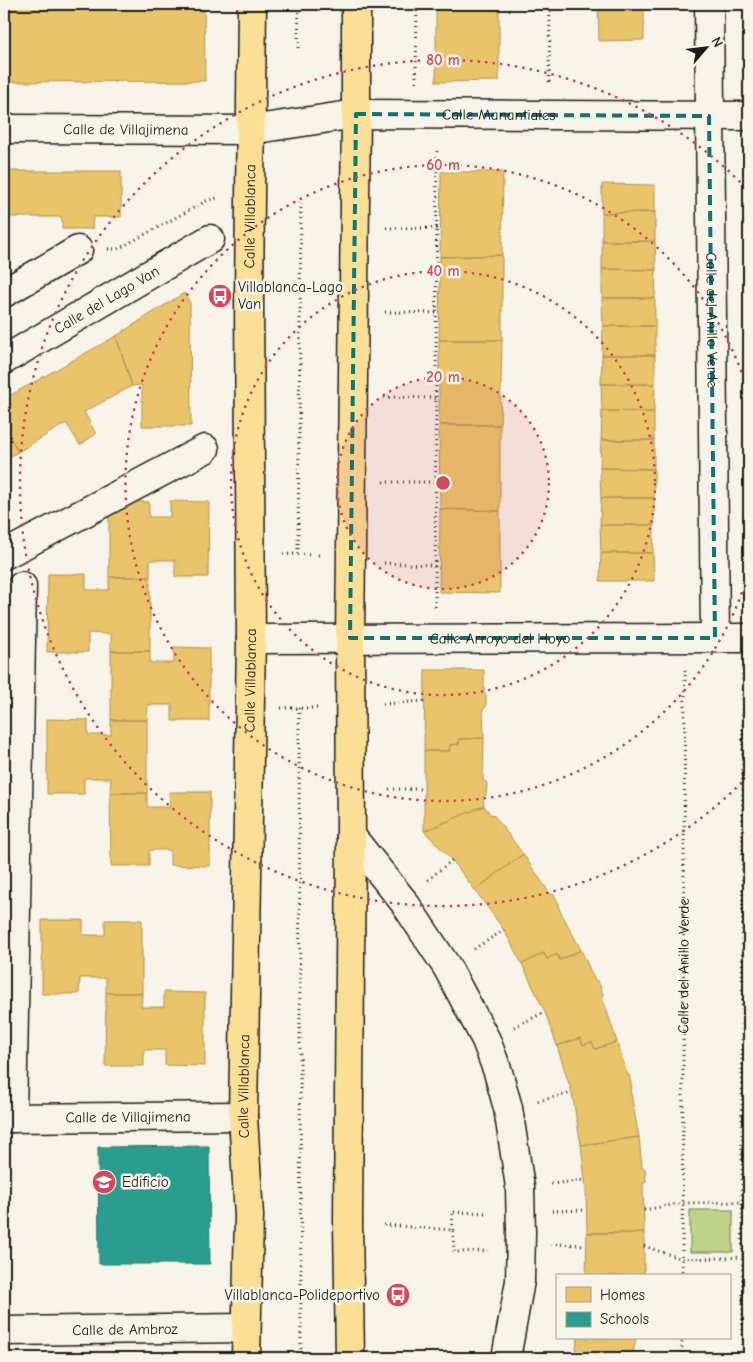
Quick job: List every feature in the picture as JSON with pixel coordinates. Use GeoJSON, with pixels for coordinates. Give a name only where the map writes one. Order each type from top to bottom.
{"type":"FeatureCollection","features":[{"type":"Feature","properties":{"kind":"main road","name":"Calle Villablanca"},"geometry":{"type":"LineString","coordinates":[[246,1358],[249,1216],[243,1116],[251,638],[249,298],[252,4]]}},
{"type":"Feature","properties":{"kind":"main road"},"geometry":{"type":"LineString","coordinates":[[350,1358],[348,1212],[350,638],[356,4]]}},
{"type":"Feature","properties":{"kind":"street","name":"Calle del Anillo Verde"},"geometry":{"type":"LineString","coordinates":[[709,4],[715,638]]}},
{"type":"Feature","properties":{"kind":"street","name":"Calle Manantiales"},"geometry":{"type":"LineString","coordinates":[[250,130],[356,114],[749,116]]}},
{"type":"Feature","properties":{"kind":"street","name":"Calle de Villajimena"},"geometry":{"type":"LineString","coordinates":[[4,129],[250,130]]}},
{"type":"Feature","properties":{"kind":"street","name":"Calle del Lago Van"},"geometry":{"type":"LineString","coordinates":[[4,360],[210,239]]}},
{"type":"Feature","properties":{"kind":"street"},"geometry":{"type":"LineString","coordinates":[[4,294],[78,250]]}},
{"type":"Feature","properties":{"kind":"street"},"geometry":{"type":"LineString","coordinates":[[4,555],[205,449]]}},
{"type":"Feature","properties":{"kind":"street","name":"Calle de Villajimena"},"geometry":{"type":"LineString","coordinates":[[22,586],[8,1118],[243,1116]]}},
{"type":"Feature","properties":{"kind":"street","name":"Calle Arroyo del Hoyo"},"geometry":{"type":"LineString","coordinates":[[251,638],[749,638]]}},
{"type":"Feature","properties":{"kind":"street"},"geometry":{"type":"LineString","coordinates":[[350,836],[404,902],[447,967],[486,1040],[498,1072],[508,1108],[520,1187],[520,1281],[506,1358]]}},
{"type":"Feature","properties":{"kind":"street","name":"Calle de Ambroz"},"geometry":{"type":"LineString","coordinates":[[4,1331],[246,1328]]}},
{"type":"Feature","properties":{"kind":"path"},"geometry":{"type":"LineString","coordinates":[[298,4],[298,48]]}},
{"type":"Feature","properties":{"kind":"path"},"geometry":{"type":"LineString","coordinates":[[416,86],[417,4]]}},
{"type":"Feature","properties":{"kind":"path"},"geometry":{"type":"LineString","coordinates":[[549,88],[550,4]]}},
{"type":"Feature","properties":{"kind":"path"},"geometry":{"type":"LineString","coordinates":[[435,608],[438,481],[439,228],[437,149]]}},
{"type":"Feature","properties":{"kind":"path"},"geometry":{"type":"LineString","coordinates":[[78,250],[118,249],[208,200],[251,191]]}},
{"type":"Feature","properties":{"kind":"path"},"geometry":{"type":"LineString","coordinates":[[298,554],[302,202]]}},
{"type":"Feature","properties":{"kind":"path"},"geometry":{"type":"LineString","coordinates":[[386,228],[439,228]]}},
{"type":"Feature","properties":{"kind":"path"},"geometry":{"type":"LineString","coordinates":[[384,312],[438,313]]}},
{"type":"Feature","properties":{"kind":"path"},"geometry":{"type":"LineString","coordinates":[[382,397],[437,398]]}},
{"type":"Feature","properties":{"kind":"path"},"geometry":{"type":"LineString","coordinates":[[380,482],[438,481]]}},
{"type":"Feature","properties":{"kind":"path"},"geometry":{"type":"LineString","coordinates":[[279,554],[325,555]]}},
{"type":"Feature","properties":{"kind":"path"},"geometry":{"type":"LineString","coordinates":[[378,563],[430,565],[437,567]]}},
{"type":"Feature","properties":{"kind":"path","name":"Calle del Anillo Verde"},"geometry":{"type":"LineString","coordinates":[[682,1274],[685,666]]}},
{"type":"Feature","properties":{"kind":"path"},"geometry":{"type":"LineString","coordinates":[[743,669],[743,1358]]}},
{"type":"Feature","properties":{"kind":"path"},"geometry":{"type":"LineString","coordinates":[[381,704],[425,701]]}},
{"type":"Feature","properties":{"kind":"path"},"geometry":{"type":"LineString","coordinates":[[277,708],[323,708]]}},
{"type":"Feature","properties":{"kind":"path"},"geometry":{"type":"LineString","coordinates":[[299,708],[301,1358]]}},
{"type":"Feature","properties":{"kind":"path"},"geometry":{"type":"LineString","coordinates":[[389,789],[424,789]]}},
{"type":"Feature","properties":{"kind":"path"},"geometry":{"type":"LineString","coordinates":[[474,949],[504,930]]}},
{"type":"Feature","properties":{"kind":"path"},"geometry":{"type":"LineString","coordinates":[[513,1027],[545,1012]]}},
{"type":"Feature","properties":{"kind":"path"},"geometry":{"type":"LineString","coordinates":[[532,1103],[572,1093]]}},
{"type":"Feature","properties":{"kind":"path"},"geometry":{"type":"LineString","coordinates":[[742,1151],[749,1151]]}},
{"type":"Feature","properties":{"kind":"path"},"geometry":{"type":"LineString","coordinates":[[549,1184],[585,1180]]}},
{"type":"Feature","properties":{"kind":"path"},"geometry":{"type":"LineString","coordinates":[[644,1210],[682,1203],[749,1202]]}},
{"type":"Feature","properties":{"kind":"path"},"geometry":{"type":"LineString","coordinates":[[548,1211],[586,1210]]}},
{"type":"Feature","properties":{"kind":"path"},"geometry":{"type":"LineString","coordinates":[[453,1230],[452,1212],[492,1213]]}},
{"type":"Feature","properties":{"kind":"path"},"geometry":{"type":"LineString","coordinates":[[644,1246],[682,1259],[749,1257]]}},
{"type":"Feature","properties":{"kind":"path"},"geometry":{"type":"LineString","coordinates":[[743,1315],[749,1315]]}},
{"type":"Feature","properties":{"kind":"path"},"geometry":{"type":"LineString","coordinates":[[682,1340],[682,1358]]}},
{"type":"Feature","properties":{"kind":"highlighted area"},"geometry":{"type":"Polygon","coordinates":[[[356,114],[709,116],[715,638],[350,638],[356,114]]]}},
{"type":"Feature","properties":{"kind":"green space"},"geometry":{"type":"Polygon","coordinates":[[[690,1210],[733,1210],[733,1252],[690,1252],[690,1210]]]}},
{"type":"Feature","properties":{"kind":"building: Homes"},"geometry":{"type":"Polygon","coordinates":[[[4,4],[204,4],[205,81],[4,82],[4,4]]]}},
{"type":"Feature","properties":{"kind":"building: Homes"},"geometry":{"type":"Polygon","coordinates":[[[436,4],[499,4],[499,81],[436,82],[436,4]]]}},
{"type":"Feature","properties":{"kind":"building: Homes"},"geometry":{"type":"Polygon","coordinates":[[[598,4],[644,4],[644,40],[599,41],[598,4]]]}},
{"type":"Feature","properties":{"kind":"building: Homes"},"geometry":{"type":"Polygon","coordinates":[[[4,171],[121,171],[121,217],[93,217],[92,229],[62,229],[62,217],[8,217],[8,229],[4,229],[4,171]]]}},
{"type":"Feature","properties":{"kind":"building: Homes"},"geometry":{"type":"Polygon","coordinates":[[[441,172],[503,172],[502,255],[440,257],[441,172]]]}},
{"type":"Feature","properties":{"kind":"building: Homes"},"geometry":{"type":"Polygon","coordinates":[[[602,184],[655,185],[655,212],[602,213],[602,184]]]}},
{"type":"Feature","properties":{"kind":"building: Homes"},"geometry":{"type":"Polygon","coordinates":[[[655,212],[655,241],[602,241],[602,213],[655,212]]]}},
{"type":"Feature","properties":{"kind":"building: Homes"},"geometry":{"type":"Polygon","coordinates":[[[602,241],[655,241],[656,270],[602,269],[602,241]]]}},
{"type":"Feature","properties":{"kind":"building: Homes"},"geometry":{"type":"Polygon","coordinates":[[[502,255],[502,340],[439,340],[440,257],[502,255]]]}},
{"type":"Feature","properties":{"kind":"building: Homes"},"geometry":{"type":"Polygon","coordinates":[[[602,269],[656,270],[655,298],[602,298],[602,269]]]}},
{"type":"Feature","properties":{"kind":"building: Homes"},"geometry":{"type":"Polygon","coordinates":[[[184,293],[190,303],[191,426],[142,426],[142,385],[132,386],[116,336],[184,293]]]}},
{"type":"Feature","properties":{"kind":"building: Homes"},"geometry":{"type":"Polygon","coordinates":[[[602,298],[655,298],[655,326],[603,326],[602,298]]]}},
{"type":"Feature","properties":{"kind":"building: Homes"},"geometry":{"type":"Polygon","coordinates":[[[603,326],[655,326],[655,355],[602,355],[603,326]]]}},
{"type":"Feature","properties":{"kind":"building: Homes"},"geometry":{"type":"Polygon","coordinates":[[[116,336],[132,386],[84,412],[96,434],[80,445],[66,423],[18,452],[4,426],[4,399],[116,336]]]}},
{"type":"Feature","properties":{"kind":"building: Homes"},"geometry":{"type":"Polygon","coordinates":[[[439,340],[502,340],[500,425],[439,425],[439,340]]]}},
{"type":"Feature","properties":{"kind":"building: Homes"},"geometry":{"type":"Polygon","coordinates":[[[602,355],[655,355],[655,384],[601,384],[602,355]]]}},
{"type":"Feature","properties":{"kind":"building: Homes"},"geometry":{"type":"Polygon","coordinates":[[[601,384],[655,384],[654,412],[602,411],[601,384]]]}},
{"type":"Feature","properties":{"kind":"building: Homes"},"geometry":{"type":"Polygon","coordinates":[[[602,411],[654,412],[654,440],[601,440],[602,411]]]}},
{"type":"Feature","properties":{"kind":"building: Homes"},"geometry":{"type":"Polygon","coordinates":[[[439,425],[500,425],[500,511],[440,509],[439,425]]]}},
{"type":"Feature","properties":{"kind":"building: Homes"},"geometry":{"type":"Polygon","coordinates":[[[4,426],[18,452],[4,460],[4,426]]]}},
{"type":"Feature","properties":{"kind":"building: Homes"},"geometry":{"type":"Polygon","coordinates":[[[601,440],[654,440],[654,469],[600,468],[601,440]]]}},
{"type":"Feature","properties":{"kind":"building: Homes"},"geometry":{"type":"Polygon","coordinates":[[[600,468],[654,469],[654,498],[601,498],[600,468]]]}},
{"type":"Feature","properties":{"kind":"building: Homes"},"geometry":{"type":"Polygon","coordinates":[[[601,498],[654,498],[654,525],[600,525],[601,498]]]}},
{"type":"Feature","properties":{"kind":"building: Homes"},"geometry":{"type":"Polygon","coordinates":[[[109,501],[149,502],[149,517],[170,517],[170,501],[209,502],[208,577],[175,577],[175,560],[150,560],[150,577],[109,577],[109,501]]]}},
{"type":"Feature","properties":{"kind":"building: Homes"},"geometry":{"type":"Polygon","coordinates":[[[440,509],[500,511],[500,593],[439,592],[440,509]]]}},
{"type":"Feature","properties":{"kind":"building: Homes"},"geometry":{"type":"Polygon","coordinates":[[[600,525],[654,525],[653,553],[601,553],[600,525]]]}},
{"type":"Feature","properties":{"kind":"building: Homes"},"geometry":{"type":"Polygon","coordinates":[[[601,553],[653,553],[654,581],[600,581],[601,553]]]}},
{"type":"Feature","properties":{"kind":"building: Homes"},"geometry":{"type":"Polygon","coordinates":[[[48,574],[86,574],[86,590],[109,590],[109,577],[150,577],[150,651],[111,651],[111,634],[88,633],[88,652],[47,652],[48,574]]]}},
{"type":"Feature","properties":{"kind":"building: Homes"},"geometry":{"type":"Polygon","coordinates":[[[174,647],[209,648],[209,721],[172,721],[172,705],[148,705],[147,720],[111,720],[111,651],[150,651],[150,663],[174,663],[174,647]]]}},
{"type":"Feature","properties":{"kind":"building: Homes"},"geometry":{"type":"Polygon","coordinates":[[[425,670],[484,670],[486,707],[483,709],[484,738],[459,739],[459,744],[450,745],[449,751],[424,751],[425,670]]]}},
{"type":"Feature","properties":{"kind":"building: Homes"},"geometry":{"type":"Polygon","coordinates":[[[47,719],[88,720],[88,735],[111,735],[111,720],[147,720],[147,793],[110,793],[111,778],[84,778],[84,794],[47,794],[47,719]]]}},
{"type":"Feature","properties":{"kind":"building: Homes"},"geometry":{"type":"Polygon","coordinates":[[[484,738],[483,780],[487,783],[486,795],[483,797],[484,806],[424,831],[424,751],[449,751],[450,745],[459,744],[459,739],[484,738]]]}},
{"type":"Feature","properties":{"kind":"building: Homes"},"geometry":{"type":"Polygon","coordinates":[[[169,792],[210,792],[210,866],[170,865],[170,850],[149,850],[149,866],[111,866],[110,793],[147,793],[147,807],[170,807],[169,792]]]}},
{"type":"Feature","properties":{"kind":"building: Homes"},"geometry":{"type":"Polygon","coordinates":[[[484,806],[491,815],[493,814],[523,854],[475,890],[452,860],[424,831],[484,806]]]}},
{"type":"Feature","properties":{"kind":"building: Homes"},"geometry":{"type":"Polygon","coordinates":[[[523,854],[550,894],[554,895],[559,904],[558,907],[581,950],[560,960],[557,954],[547,959],[544,953],[522,964],[504,930],[475,890],[523,854]]]}},
{"type":"Feature","properties":{"kind":"building: Homes"},"geometry":{"type":"Polygon","coordinates":[[[42,920],[83,920],[83,935],[105,935],[105,920],[142,920],[142,993],[106,993],[106,978],[80,978],[79,994],[42,994],[42,920]]]}},
{"type":"Feature","properties":{"kind":"building: Homes"},"geometry":{"type":"Polygon","coordinates":[[[581,950],[595,981],[598,981],[617,1042],[595,1049],[592,1042],[583,1045],[580,1038],[557,1046],[545,1012],[522,964],[544,953],[547,959],[557,954],[560,960],[581,950]]]}},
{"type":"Feature","properties":{"kind":"building: Homes"},"geometry":{"type":"Polygon","coordinates":[[[164,992],[205,993],[205,1066],[165,1065],[165,1050],[144,1050],[144,1066],[105,1066],[106,993],[142,993],[141,1007],[164,1007],[164,992]]]}},
{"type":"Feature","properties":{"kind":"building: Homes"},"geometry":{"type":"Polygon","coordinates":[[[580,1038],[583,1045],[592,1042],[595,1049],[617,1042],[627,1074],[629,1075],[639,1137],[581,1145],[572,1093],[557,1046],[580,1038]]]}},
{"type":"Feature","properties":{"kind":"building: Homes"},"geometry":{"type":"Polygon","coordinates":[[[639,1137],[642,1168],[645,1169],[646,1182],[643,1184],[644,1233],[587,1233],[586,1189],[581,1145],[639,1137]]]}},
{"type":"Feature","properties":{"kind":"building: Homes"},"geometry":{"type":"Polygon","coordinates":[[[587,1233],[644,1233],[644,1274],[586,1274],[587,1233]]]}},
{"type":"Feature","properties":{"kind":"building: Homes"},"geometry":{"type":"Polygon","coordinates":[[[578,1340],[636,1340],[632,1358],[574,1358],[578,1340]]]}},
{"type":"Feature","properties":{"kind":"building: Schools"},"geometry":{"type":"Polygon","coordinates":[[[209,1146],[210,1264],[99,1264],[98,1147],[209,1146]]]}},
{"type":"Feature","properties":{"kind":"place","name":"Villablanca-Lago Van"},"geometry":{"type":"Point","coordinates":[220,296]}},
{"type":"Feature","properties":{"kind":"place","name":"Edificio"},"geometry":{"type":"Point","coordinates":[104,1182]}},
{"type":"Feature","properties":{"kind":"place","name":"Villablanca-Polideportivo"},"geometry":{"type":"Point","coordinates":[398,1295]}}]}
